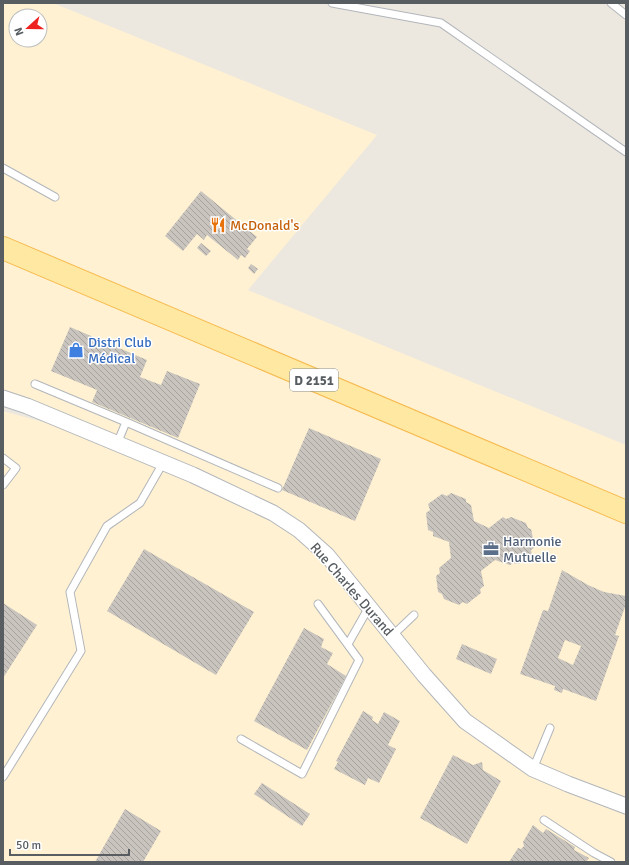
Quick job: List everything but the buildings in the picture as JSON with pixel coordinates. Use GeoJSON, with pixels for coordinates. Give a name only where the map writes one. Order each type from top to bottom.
{"type":"FeatureCollection","features":[{"type":"Feature","properties":{"kind":"main road","name":"D 2151"},"geometry":{"type":"LineString","coordinates":[[3,248],[626,512]]}},
{"type":"Feature","properties":{"kind":"street","name":"Rue Charles Durand"},"geometry":{"type":"LineString","coordinates":[[3,398],[27,406],[163,462],[273,513],[299,530],[327,555],[424,675],[465,721],[533,769],[626,806]]}},
{"type":"Feature","properties":{"kind":"lane"},"geometry":{"type":"LineString","coordinates":[[332,3],[441,23],[626,152]]}},
{"type":"Feature","properties":{"kind":"lane"},"geometry":{"type":"LineString","coordinates":[[611,3],[626,15]]}},
{"type":"Feature","properties":{"kind":"lane"},"geometry":{"type":"LineString","coordinates":[[3,168],[55,196]]}},
{"type":"Feature","properties":{"kind":"lane"},"geometry":{"type":"LineString","coordinates":[[35,384],[278,488]]}},
{"type":"Feature","properties":{"kind":"lane"},"geometry":{"type":"LineString","coordinates":[[117,444],[126,422]]}},
{"type":"Feature","properties":{"kind":"lane"},"geometry":{"type":"LineString","coordinates":[[3,458],[16,468],[3,485]]}},
{"type":"Feature","properties":{"kind":"lane"},"geometry":{"type":"LineString","coordinates":[[3,777],[81,651],[70,592],[107,526],[140,503],[163,462]]}},
{"type":"Feature","properties":{"kind":"lane"},"geometry":{"type":"LineString","coordinates":[[242,739],[302,774],[359,660],[318,604]]}},
{"type":"Feature","properties":{"kind":"lane"},"geometry":{"type":"LineString","coordinates":[[348,644],[369,607]]}},
{"type":"Feature","properties":{"kind":"lane"},"geometry":{"type":"LineString","coordinates":[[392,636],[414,615]]}},
{"type":"Feature","properties":{"kind":"lane"},"geometry":{"type":"LineString","coordinates":[[533,769],[550,728]]}},
{"type":"Feature","properties":{"kind":"lane"},"geometry":{"type":"LineString","coordinates":[[544,820],[594,853],[612,862]]}},
{"type":"Feature","properties":{"kind":"shaded area"},"geometry":{"type":"Polygon","coordinates":[[[3,3],[53,3],[377,135],[248,290],[626,445],[626,862],[3,862],[3,411],[101,438],[3,398],[3,3]]]}},
{"type":"Feature","properties":{"kind":"place","name":"McDonald's"},"geometry":{"type":"Point","coordinates":[218,225]}},
{"type":"Feature","properties":{"kind":"place","name":"Distri Club Médical"},"geometry":{"type":"Point","coordinates":[76,350]}},
{"type":"Feature","properties":{"kind":"place","name":"Harmonie Mutuelle"},"geometry":{"type":"Point","coordinates":[491,549]}}]}
